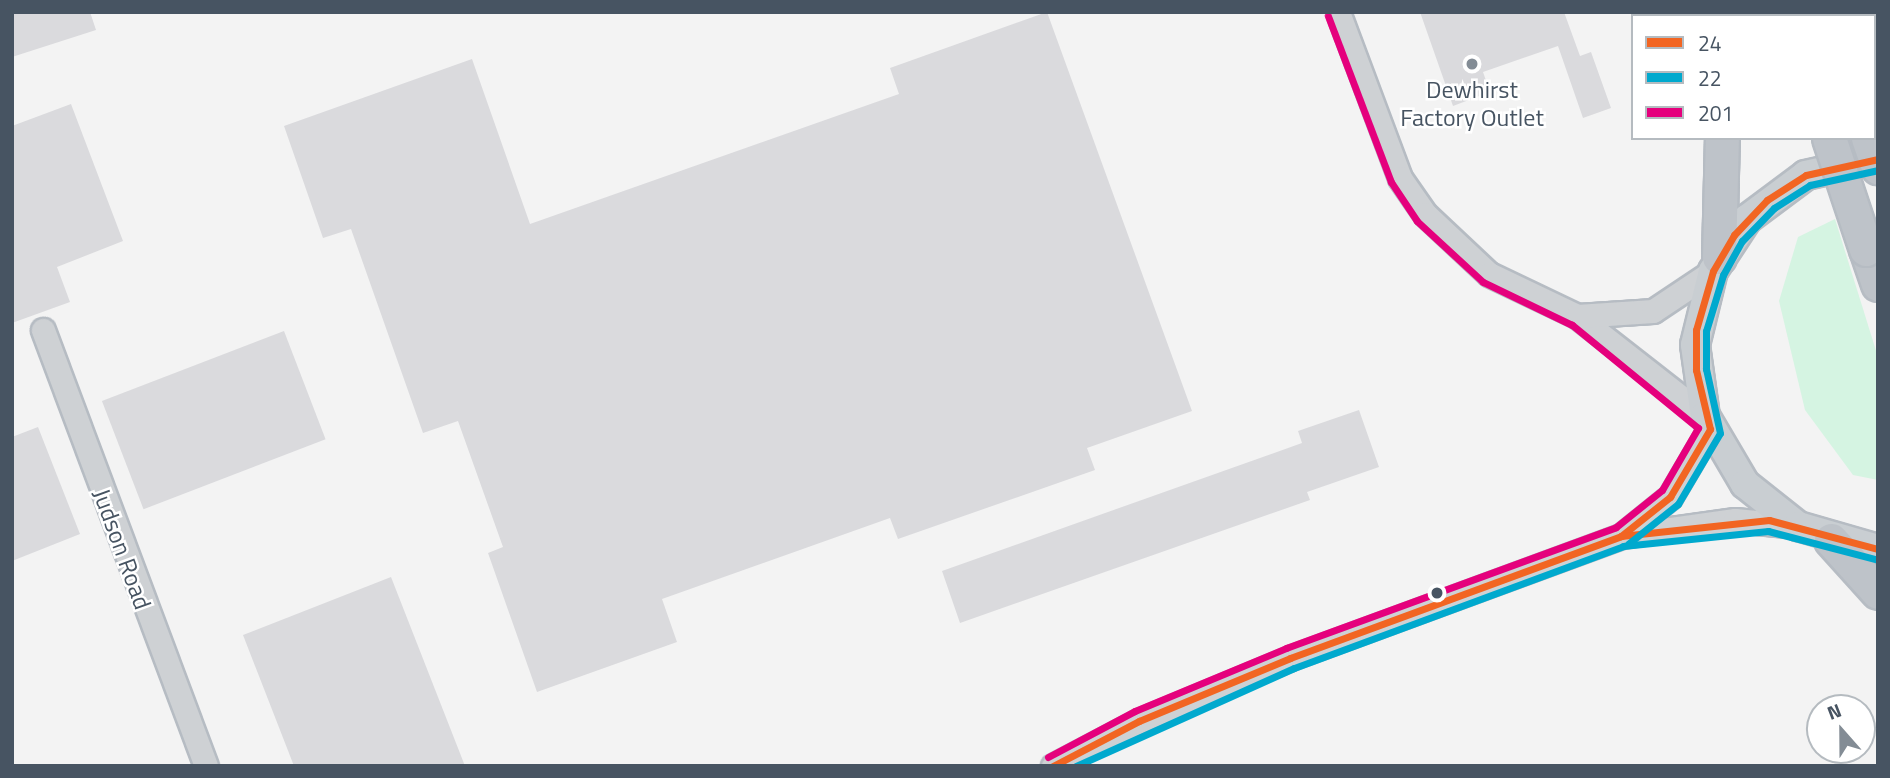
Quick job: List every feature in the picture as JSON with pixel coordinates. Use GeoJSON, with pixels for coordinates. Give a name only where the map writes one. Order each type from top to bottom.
{"type":"FeatureCollection","features":[{"type":"Feature","properties":{"kind":"highway"},"geometry":{"type":"LineString","coordinates":[[1716,264],[1722,140]]}},
{"type":"Feature","properties":{"kind":"highway"},"geometry":{"type":"LineString","coordinates":[[1830,140],[1878,284]]}},
{"type":"Feature","properties":{"kind":"highway"},"geometry":{"type":"LineString","coordinates":[[1869,140],[1878,167]]}},
{"type":"Feature","properties":{"kind":"highway"},"geometry":{"type":"LineString","coordinates":[[1831,540],[1878,592]]}},
{"type":"Feature","properties":{"kind":"main road"},"geometry":{"type":"LineString","coordinates":[[1878,159],[1806,175],[1747,219],[1716,264],[1695,345],[1708,422],[1745,484],[1798,526],[1831,540],[1878,549]]}},
{"type":"Feature","properties":{"kind":"street"},"geometry":{"type":"LineString","coordinates":[[1338,12],[1400,178],[1424,214],[1489,274],[1577,316],[1708,422],[1670,497],[1621,536]]}},
{"type":"Feature","properties":{"kind":"street"},"geometry":{"type":"LineString","coordinates":[[1577,316],[1646,314],[1716,264]]}},
{"type":"Feature","properties":{"kind":"street","name":"Judson Road"},"geometry":{"type":"LineString","coordinates":[[43,330],[206,766]]}},
{"type":"Feature","properties":{"kind":"street"},"geometry":{"type":"LineString","coordinates":[[1053,766],[1139,721],[1290,658],[1621,536],[1735,520],[1798,526]]}},
{"type":"Feature","properties":{"kind":"green space"},"geometry":{"type":"Polygon","coordinates":[[[1835,219],[1878,357],[1878,480],[1853,475],[1805,410],[1779,301],[1798,237],[1835,219]]]}},
{"type":"Feature","properties":{"kind":"building"},"geometry":{"type":"Polygon","coordinates":[[[12,12],[90,12],[96,30],[12,57],[12,12]]]}},
{"type":"Feature","properties":{"kind":"building"},"geometry":{"type":"Polygon","coordinates":[[[1047,12],[1192,411],[1087,448],[1095,470],[898,539],[890,518],[662,599],[677,642],[537,692],[488,553],[503,547],[458,421],[423,433],[351,229],[323,238],[284,126],[472,59],[530,224],[899,94],[890,68],[1047,12]]]}},
{"type":"Feature","properties":{"kind":"building","name":"Dewhirst Factory Outlet"},"geometry":{"type":"Polygon","coordinates":[[[1420,12],[1564,12],[1580,56],[1591,52],[1611,108],[1583,118],[1558,46],[1483,72],[1490,92],[1453,106],[1420,12]]]}},
{"type":"Feature","properties":{"kind":"building"},"geometry":{"type":"Polygon","coordinates":[[[71,104],[123,241],[57,267],[70,302],[12,323],[12,126],[71,104]]]}},
{"type":"Feature","properties":{"kind":"building"},"geometry":{"type":"Polygon","coordinates":[[[284,331],[326,439],[144,509],[102,401],[284,331]]]}},
{"type":"Feature","properties":{"kind":"building"},"geometry":{"type":"Polygon","coordinates":[[[1359,410],[1379,467],[1307,492],[1310,500],[960,623],[942,571],[1302,443],[1298,431],[1359,410]]]}},
{"type":"Feature","properties":{"kind":"building"},"geometry":{"type":"Polygon","coordinates":[[[38,427],[80,534],[12,561],[12,437],[38,427]]]}},
{"type":"Feature","properties":{"kind":"building"},"geometry":{"type":"Polygon","coordinates":[[[391,577],[465,766],[294,766],[243,635],[391,577]]]}},
{"type":"Feature","properties":{"kind":"transit line","name":"201"},"geometry":{"type":"LineString","coordinates":[[1048,757],[1135,711],[1286,648],[1616,527],[1662,490],[1698,428],[1572,325],[1483,282],[1417,221],[1391,182],[1328,16]]}},
{"type":"Feature","properties":{"kind":"transit line","name":"24"},"geometry":{"type":"LineString","coordinates":[[1621,536],[1670,497],[1710,429],[1696,370],[1696,330],[1713,271],[1734,235],[1767,200],[1806,175],[1878,159]]}},
{"type":"Feature","properties":{"kind":"transit line","name":"22"},"geometry":{"type":"LineString","coordinates":[[1628,544],[1678,504],[1720,433],[1706,369],[1706,331],[1723,275],[1742,241],[1774,208],[1810,185],[1878,170]]}},
{"type":"Feature","properties":{"kind":"transit line","name":"24"},"geometry":{"type":"LineString","coordinates":[[1053,766],[1139,721],[1290,658],[1621,536],[1769,520],[1878,549]]}},
{"type":"Feature","properties":{"kind":"transit line","name":"22"},"geometry":{"type":"LineString","coordinates":[[1076,766],[1294,668],[1623,546],[1768,531],[1875,559]]}},
{"type":"Feature","properties":{"kind":"place","name":"Dewhirst Factory Outlet"},"geometry":{"type":"Point","coordinates":[1472,64]}}]}
